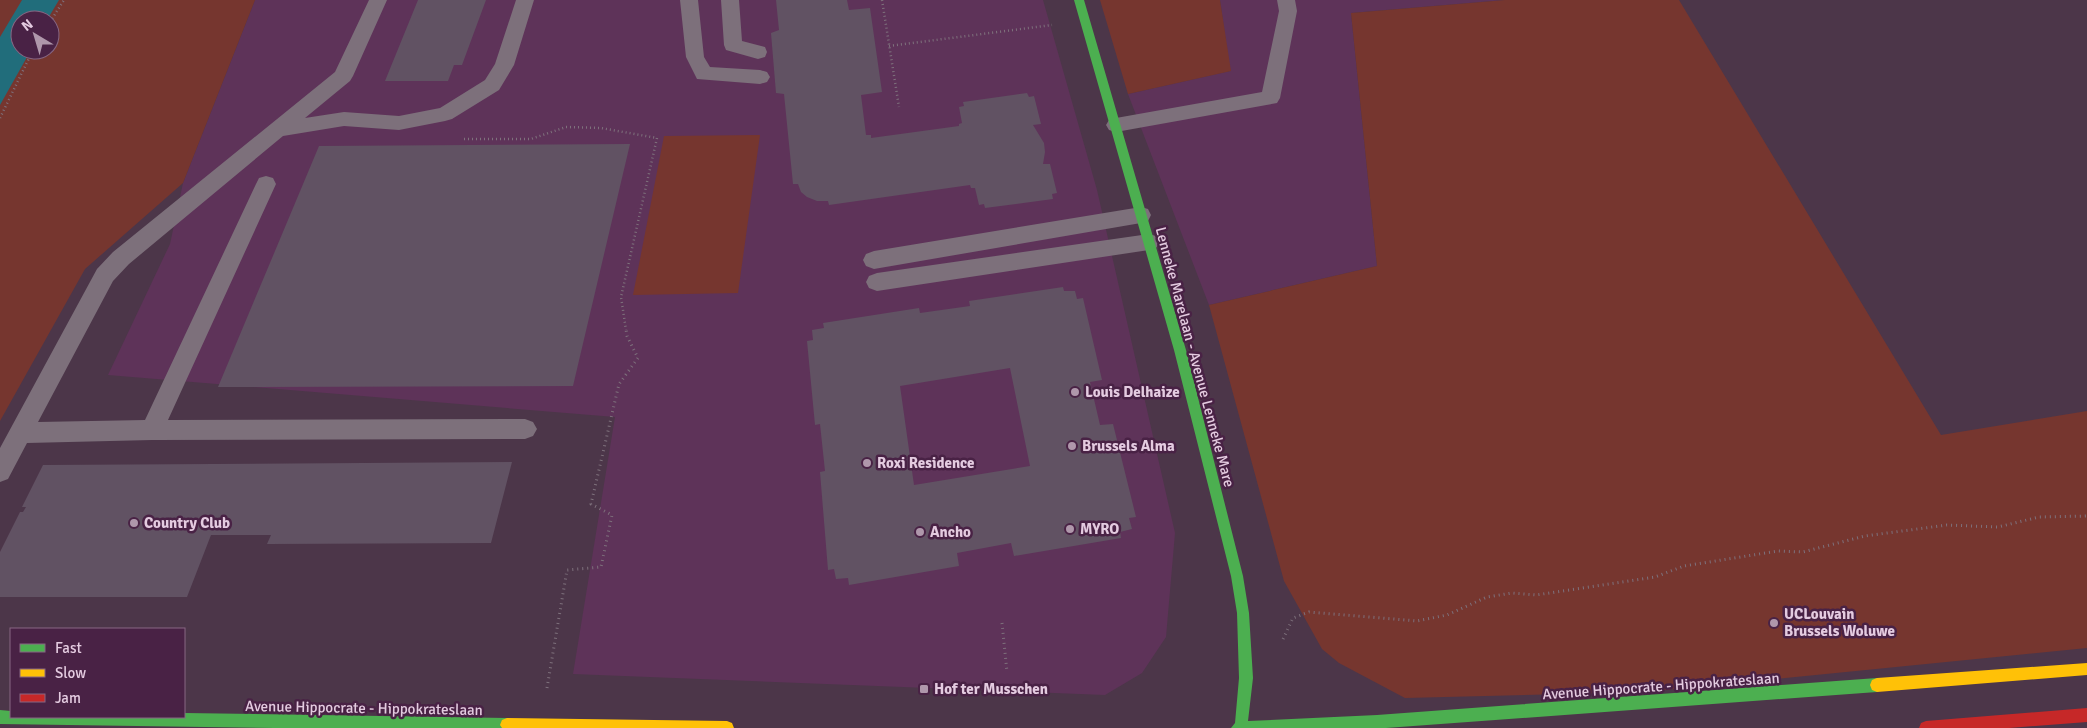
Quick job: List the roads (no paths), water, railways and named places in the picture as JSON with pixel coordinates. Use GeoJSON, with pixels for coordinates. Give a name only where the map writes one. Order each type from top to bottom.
{"type":"FeatureCollection","features":[{"type":"Feature","properties":{"kind":"street","name":"Lenneke Marelaan - Avenue Lenneke Mare"},"geometry":{"type":"LineString","coordinates":[[1079,0],[1180,350],[1237,576],[1243,613],[1246,678],[1240,728]]}},
{"type":"Feature","properties":{"kind":"street","name":"Avenue Hippocrate - Hippokrateslaan"},"geometry":{"type":"LineString","coordinates":[[1240,728],[1377,722],[2087,669]]}},
{"type":"Feature","properties":{"kind":"street"},"geometry":{"type":"LineString","coordinates":[[1926,728],[2087,715]]}},
{"type":"Feature","properties":{"kind":"street","name":"Avenue Hippocrate - Hippokrateslaan"},"geometry":{"type":"LineString","coordinates":[[68,718],[727,728]]}},
{"type":"Feature","properties":{"kind":"lane"},"geometry":{"type":"LineString","coordinates":[[0,471],[105,275],[120,258],[343,76],[378,0]]}},
{"type":"Feature","properties":{"kind":"lane"},"geometry":{"type":"LineString","coordinates":[[279,130],[344,119],[399,122],[445,114],[492,84],[504,65],[525,0]]}},
{"type":"Feature","properties":{"kind":"lane"},"geometry":{"type":"LineString","coordinates":[[689,0],[695,58],[704,74],[760,77]]}},
{"type":"Feature","properties":{"kind":"lane"},"geometry":{"type":"LineString","coordinates":[[730,0],[733,45],[758,52]]}},
{"type":"Feature","properties":{"kind":"lane"},"geometry":{"type":"LineString","coordinates":[[1116,125],[1270,98],[1288,11],[1286,0]]}},
{"type":"Feature","properties":{"kind":"lane"},"geometry":{"type":"LineString","coordinates":[[152,430],[266,184]]}},
{"type":"Feature","properties":{"kind":"lane"},"geometry":{"type":"LineString","coordinates":[[874,260],[1141,215]]}},
{"type":"Feature","properties":{"kind":"lane"},"geometry":{"type":"LineString","coordinates":[[877,282],[1149,242]]}},
{"type":"Feature","properties":{"kind":"lane"},"geometry":{"type":"LineString","coordinates":[[19,433],[152,430],[525,429]]}},
{"type":"Feature","properties":{"kind":"water"},"geometry":{"type":"Polygon","coordinates":[[[22,0],[59,0],[53,10],[16,10],[22,0]]]}},
{"type":"Feature","properties":{"kind":"water"},"geometry":{"type":"Polygon","coordinates":[[[10,20],[10,60],[25,60],[0,105],[0,37],[10,20]]]}},
{"type":"Feature","properties":{"kind":"place","name":"Louis Delhaize"},"geometry":{"type":"Point","coordinates":[1075,392]}},
{"type":"Feature","properties":{"kind":"place","name":"Brussels Alma"},"geometry":{"type":"Point","coordinates":[1072,446]}},
{"type":"Feature","properties":{"kind":"place","name":"Roxi Residence"},"geometry":{"type":"Point","coordinates":[867,463]}},
{"type":"Feature","properties":{"kind":"place","name":"Country Club"},"geometry":{"type":"Point","coordinates":[134,523]}},
{"type":"Feature","properties":{"kind":"place","name":"MYRO"},"geometry":{"type":"Point","coordinates":[1070,529]}},
{"type":"Feature","properties":{"kind":"place","name":"Ancho"},"geometry":{"type":"Point","coordinates":[920,532]}},
{"type":"Feature","properties":{"kind":"place","name":"UCLouvain Brussels Woluwe"},"geometry":{"type":"Point","coordinates":[1774,623]}},
{"type":"Feature","properties":{"kind":"place","name":"Hof ter Musschen"},"geometry":{"type":"Point","coordinates":[924,689]}}]}
